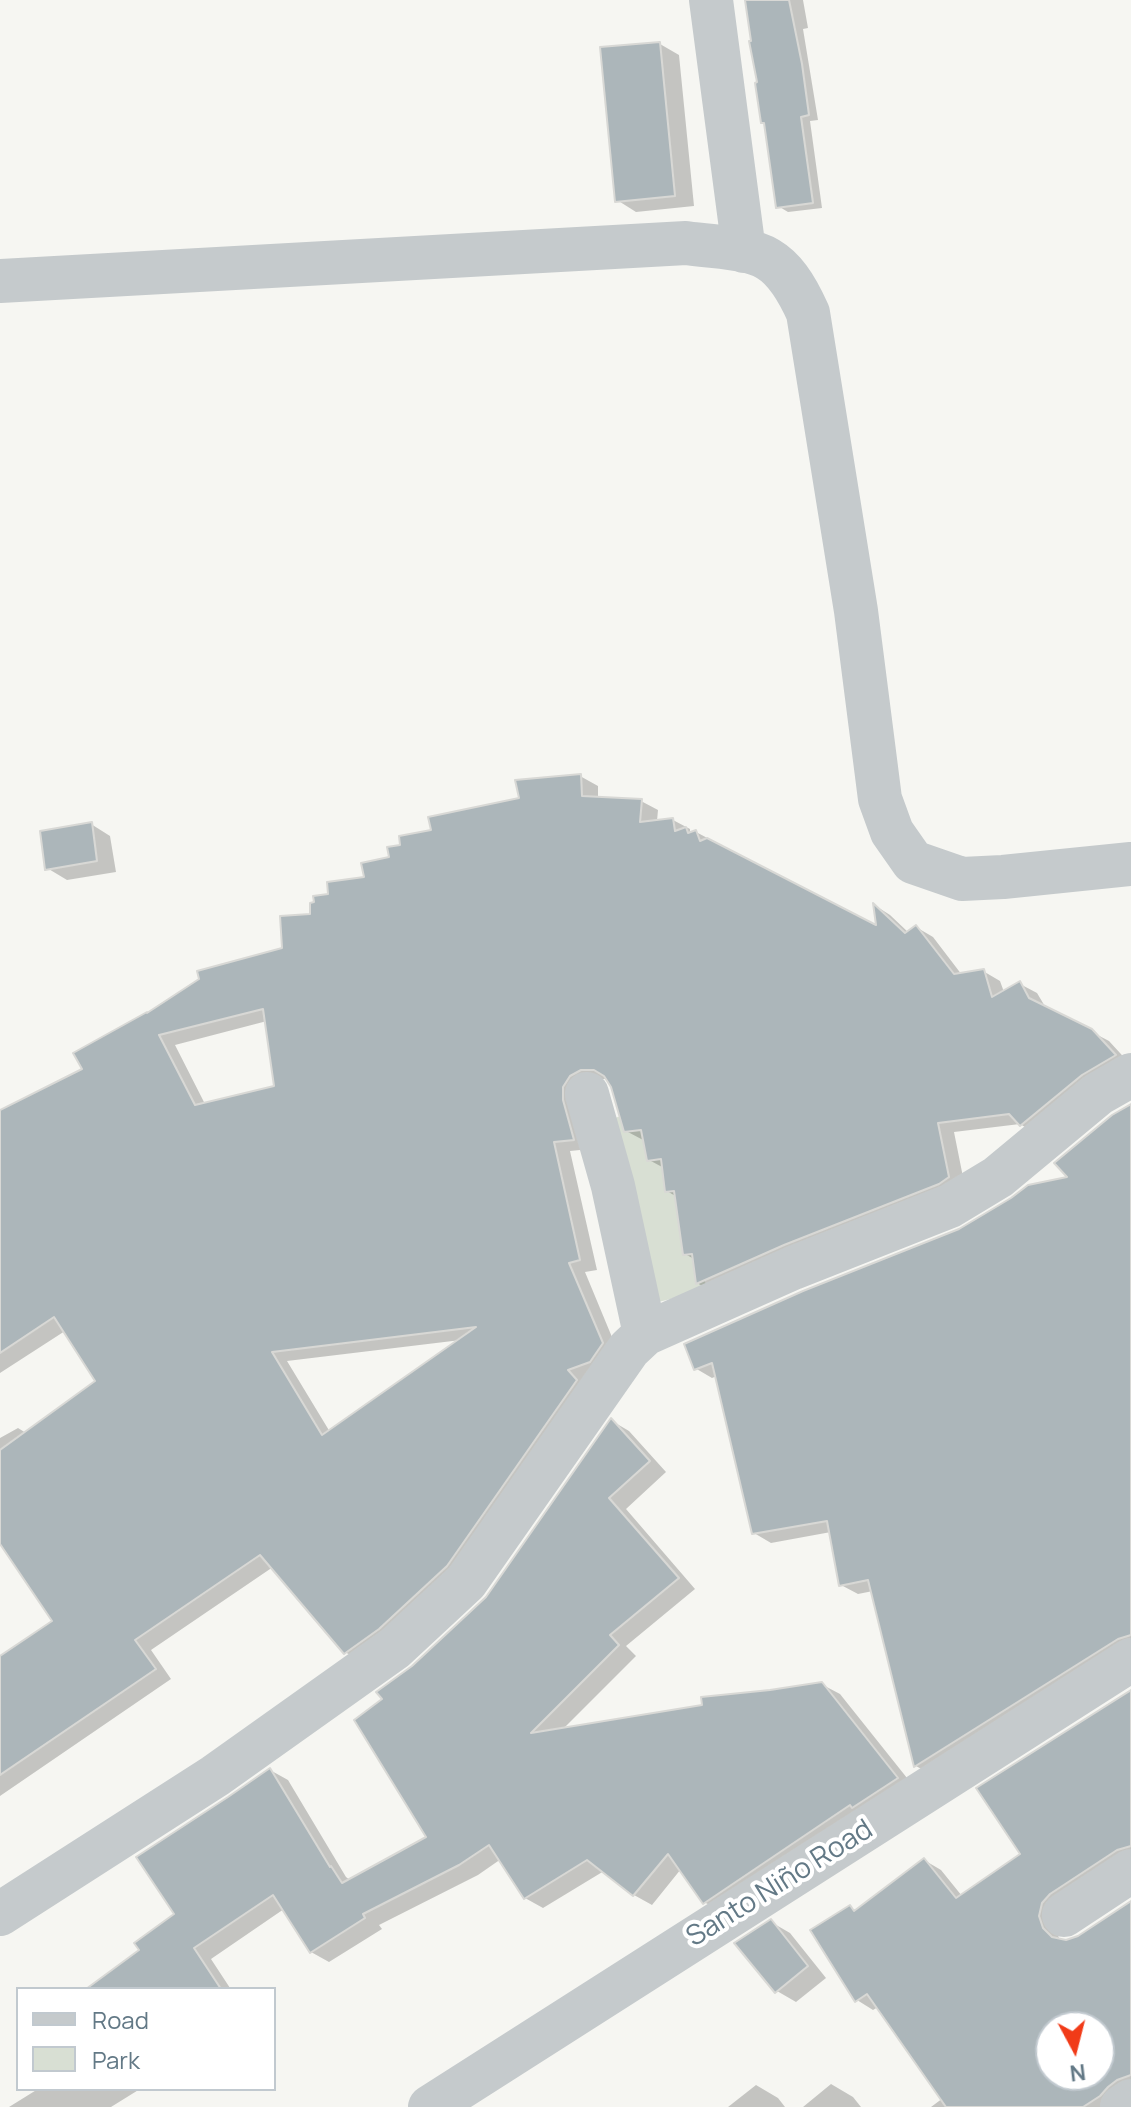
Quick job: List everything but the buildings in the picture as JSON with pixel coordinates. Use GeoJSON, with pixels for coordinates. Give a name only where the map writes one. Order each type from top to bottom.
{"type":"FeatureCollection","features":[{"type":"Feature","properties":{"kind":"street"},"geometry":{"type":"LineString","coordinates":[[711,0],[744,251]]}},
{"type":"Feature","properties":{"kind":"street"},"geometry":{"type":"LineString","coordinates":[[0,281],[686,243],[764,256],[780,267],[797,289],[808,313],[856,611],[880,799],[892,832],[913,862],[962,879],[1131,864]]}},
{"type":"Feature","properties":{"kind":"street"},"geometry":{"type":"LineString","coordinates":[[0,1914],[215,1776],[395,1648],[466,1582],[629,1349],[645,1334],[793,1268],[950,1206],[998,1177],[1098,1094],[1131,1075]]}},
{"type":"Feature","properties":{"kind":"street"},"geometry":{"type":"LineString","coordinates":[[587,1094],[613,1186],[645,1334]]}},
{"type":"Feature","properties":{"kind":"street","name":"Santo Niño Road"},"geometry":{"type":"LineString","coordinates":[[430,2107],[1131,1660]]}},
{"type":"Feature","properties":{"kind":"street"},"geometry":{"type":"LineString","coordinates":[[1064,1915],[1131,1871]]}},
{"type":"Feature","properties":{"kind":"street"},"geometry":{"type":"LineString","coordinates":[[1122,2107],[1131,2101]]}},
{"type":"Feature","properties":{"kind":"green space"},"geometry":{"type":"Polygon","coordinates":[[[662,1106],[707,1290],[630,1309],[586,1125],[662,1106]]]}}]}
